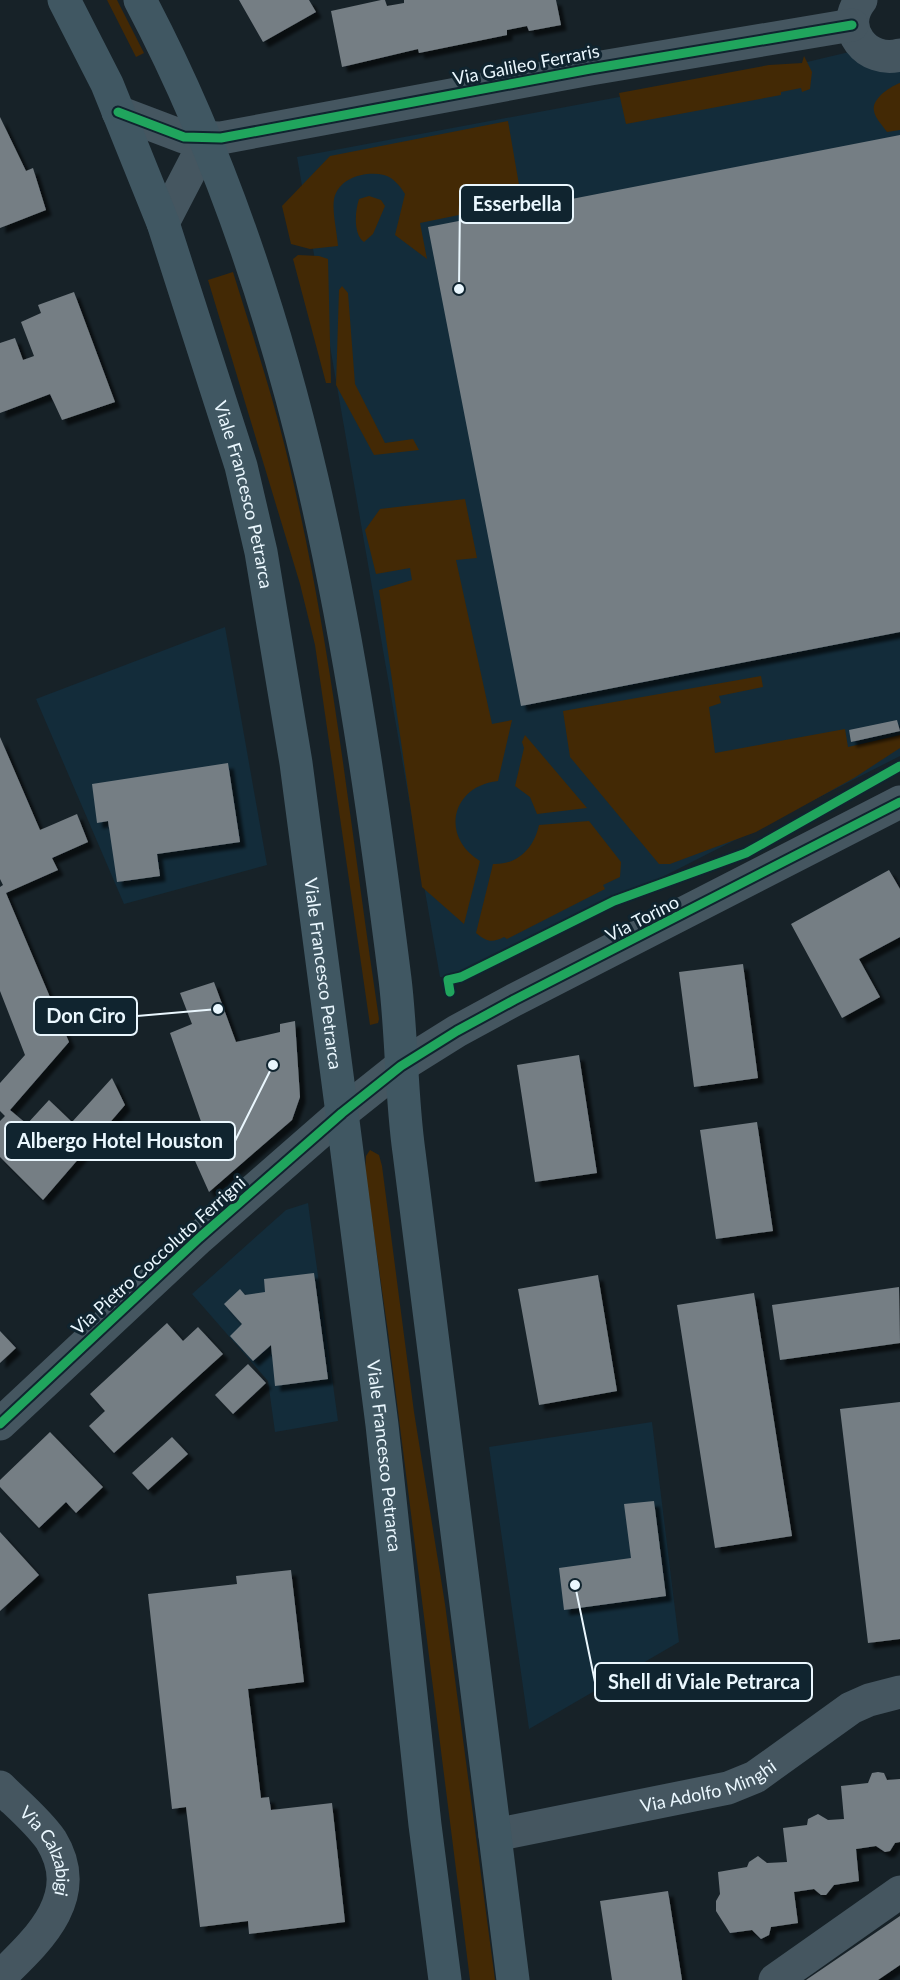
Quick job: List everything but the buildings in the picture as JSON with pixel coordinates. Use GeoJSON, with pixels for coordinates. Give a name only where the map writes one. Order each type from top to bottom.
{"type":"FeatureCollection","features":[{"type":"Feature","properties":{"kind":"main road","name":"Viale Francesco Petrarca"},"geometry":{"type":"LineString","coordinates":[[64,0],[118,112],[164,223],[229,425],[261,552],[296,763],[342,1113],[382,1425],[423,1814],[445,1980]]}},
{"type":"Feature","properties":{"kind":"main road"},"geometry":{"type":"LineString","coordinates":[[140,0],[206,140],[251,255],[303,435],[346,643],[396,986],[408,1148],[432,1317],[445,1449],[513,1980]]}},
{"type":"Feature","properties":{"kind":"street"},"geometry":{"type":"LineString","coordinates":[[857,12],[857,40],[868,51],[883,57],[900,55]]}},
{"type":"Feature","properties":{"kind":"street","name":"Via Galileo Ferraris"},"geometry":{"type":"LineString","coordinates":[[206,140],[295,126],[682,52],[857,12]]}},
{"type":"Feature","properties":{"kind":"street"},"geometry":{"type":"LineString","coordinates":[[118,112],[184,137],[206,140],[164,223]]}},
{"type":"Feature","properties":{"kind":"street","name":"Via Torino"},"geometry":{"type":"LineString","coordinates":[[342,1113],[401,1066],[457,1031],[900,802]]}},
{"type":"Feature","properties":{"kind":"street","name":"Via Pietro Coccoluto Ferrigni"},"geometry":{"type":"LineString","coordinates":[[0,1424],[199,1238],[342,1113]]}},
{"type":"Feature","properties":{"kind":"street","name":"Via Adolfo Minghi"},"geometry":{"type":"LineString","coordinates":[[495,1835],[681,1800],[728,1788],[755,1777],[851,1708],[869,1700],[900,1692]]}},
{"type":"Feature","properties":{"kind":"street","name":"Via Calzabigi"},"geometry":{"type":"LineString","coordinates":[[0,1786],[50,1839],[61,1862],[63,1891],[56,1914],[37,1940],[0,1977]]}},
{"type":"Feature","properties":{"kind":"street"},"geometry":{"type":"LineString","coordinates":[[775,1980],[900,1892]]}},
{"type":"Feature","properties":{"kind":"shaded area"},"geometry":{"type":"Polygon","coordinates":[[[107,0],[117,0],[144,53],[136,57],[107,0]]]}},
{"type":"Feature","properties":{"kind":"shaded area"},"geometry":{"type":"Polygon","coordinates":[[[900,40],[900,756],[460,980],[440,977],[297,157],[807,62],[900,40]]]}},
{"type":"Feature","properties":{"kind":"shaded area"},"geometry":{"type":"Polygon","coordinates":[[[804,56],[812,72],[810,89],[802,92],[801,88],[781,92],[781,95],[626,124],[619,93],[769,65],[802,63],[804,56]]]}},
{"type":"Feature","properties":{"kind":"shaded area"},"geometry":{"type":"Polygon","coordinates":[[[900,83],[900,130],[887,132],[876,116],[874,106],[882,94],[900,83]]]}},
{"type":"Feature","properties":{"kind":"shaded area"},"geometry":{"type":"Polygon","coordinates":[[[508,121],[522,202],[420,223],[427,259],[395,235],[405,194],[391,178],[377,174],[354,177],[341,185],[337,191],[334,210],[338,246],[310,249],[291,244],[282,206],[330,156],[508,121]]]}},
{"type":"Feature","properties":{"kind":"shaded area"},"geometry":{"type":"Polygon","coordinates":[[[369,196],[381,200],[385,206],[373,234],[364,242],[358,234],[357,210],[359,199],[369,196]]]}},
{"type":"Feature","properties":{"kind":"shaded area"},"geometry":{"type":"Polygon","coordinates":[[[298,255],[328,259],[331,383],[326,383],[293,259],[298,255]]]}},
{"type":"Feature","properties":{"kind":"shaded area"},"geometry":{"type":"Polygon","coordinates":[[[233,272],[284,443],[318,605],[330,673],[379,1019],[378,1023],[370,1025],[315,645],[300,584],[208,280],[233,272]]]}},
{"type":"Feature","properties":{"kind":"shaded area"},"geometry":{"type":"Polygon","coordinates":[[[342,286],[348,293],[355,384],[385,443],[413,439],[419,450],[374,455],[336,385],[339,290],[342,286]]]}},
{"type":"Feature","properties":{"kind":"shaded area"},"geometry":{"type":"Polygon","coordinates":[[[465,499],[477,558],[456,560],[492,724],[512,720],[498,781],[482,785],[470,792],[461,802],[456,814],[459,839],[467,851],[480,861],[464,924],[422,887],[379,590],[412,580],[410,568],[376,574],[365,530],[380,509],[465,499]]]}},
{"type":"Feature","properties":{"kind":"shaded area"},"geometry":{"type":"Polygon","coordinates":[[[225,627],[267,865],[124,904],[36,699],[225,627]]]}},
{"type":"Feature","properties":{"kind":"shaded area"},"geometry":{"type":"Polygon","coordinates":[[[761,676],[763,687],[719,696],[721,703],[709,707],[715,753],[845,729],[848,747],[900,735],[900,748],[854,778],[756,832],[670,864],[659,864],[570,757],[563,711],[761,676]]]}},
{"type":"Feature","properties":{"kind":"shaded area"},"geometry":{"type":"Polygon","coordinates":[[[525,735],[587,808],[537,814],[530,797],[515,786],[525,735]]]}},
{"type":"Feature","properties":{"kind":"shaded area"},"geometry":{"type":"Polygon","coordinates":[[[589,821],[621,862],[620,877],[603,885],[605,889],[507,939],[504,937],[490,941],[476,933],[493,864],[510,862],[524,854],[533,841],[539,825],[589,821]]]}},
{"type":"Feature","properties":{"kind":"shaded area"},"geometry":{"type":"Polygon","coordinates":[[[370,1150],[379,1155],[382,1166],[414,1412],[445,1604],[495,1980],[470,1980],[388,1332],[365,1172],[366,1156],[370,1150]]]}},
{"type":"Feature","properties":{"kind":"shaded area"},"geometry":{"type":"Polygon","coordinates":[[[308,1203],[338,1421],[275,1432],[268,1381],[192,1294],[286,1210],[308,1203]]]}},
{"type":"Feature","properties":{"kind":"shaded area"},"geometry":{"type":"Polygon","coordinates":[[[652,1422],[679,1642],[529,1729],[489,1447],[652,1422]]]}},
{"type":"Feature","properties":{"kind":"cycle path"},"geometry":{"type":"LineString","coordinates":[[118,112],[184,137],[221,138],[590,69],[852,25]]}},
{"type":"Feature","properties":{"kind":"cycle path"},"geometry":{"type":"LineString","coordinates":[[450,992],[448,980],[461,977],[614,901],[746,853],[900,766]]}},
{"type":"Feature","properties":{"kind":"cycle path"},"geometry":{"type":"LineString","coordinates":[[0,1424],[199,1238],[342,1113],[401,1066],[457,1031],[514,1000],[900,802]]}},
{"type":"Feature","properties":{"kind":"place","name":"Esserbella"},"geometry":{"type":"Point","coordinates":[459,289]}},
{"type":"Feature","properties":{"kind":"place","name":"Don Ciro"},"geometry":{"type":"Point","coordinates":[218,1009]}},
{"type":"Feature","properties":{"kind":"place","name":"Albergo Hotel Houston"},"geometry":{"type":"Point","coordinates":[273,1065]}},
{"type":"Feature","properties":{"kind":"place","name":"Shell di Viale Petrarca"},"geometry":{"type":"Point","coordinates":[575,1585]}}]}
